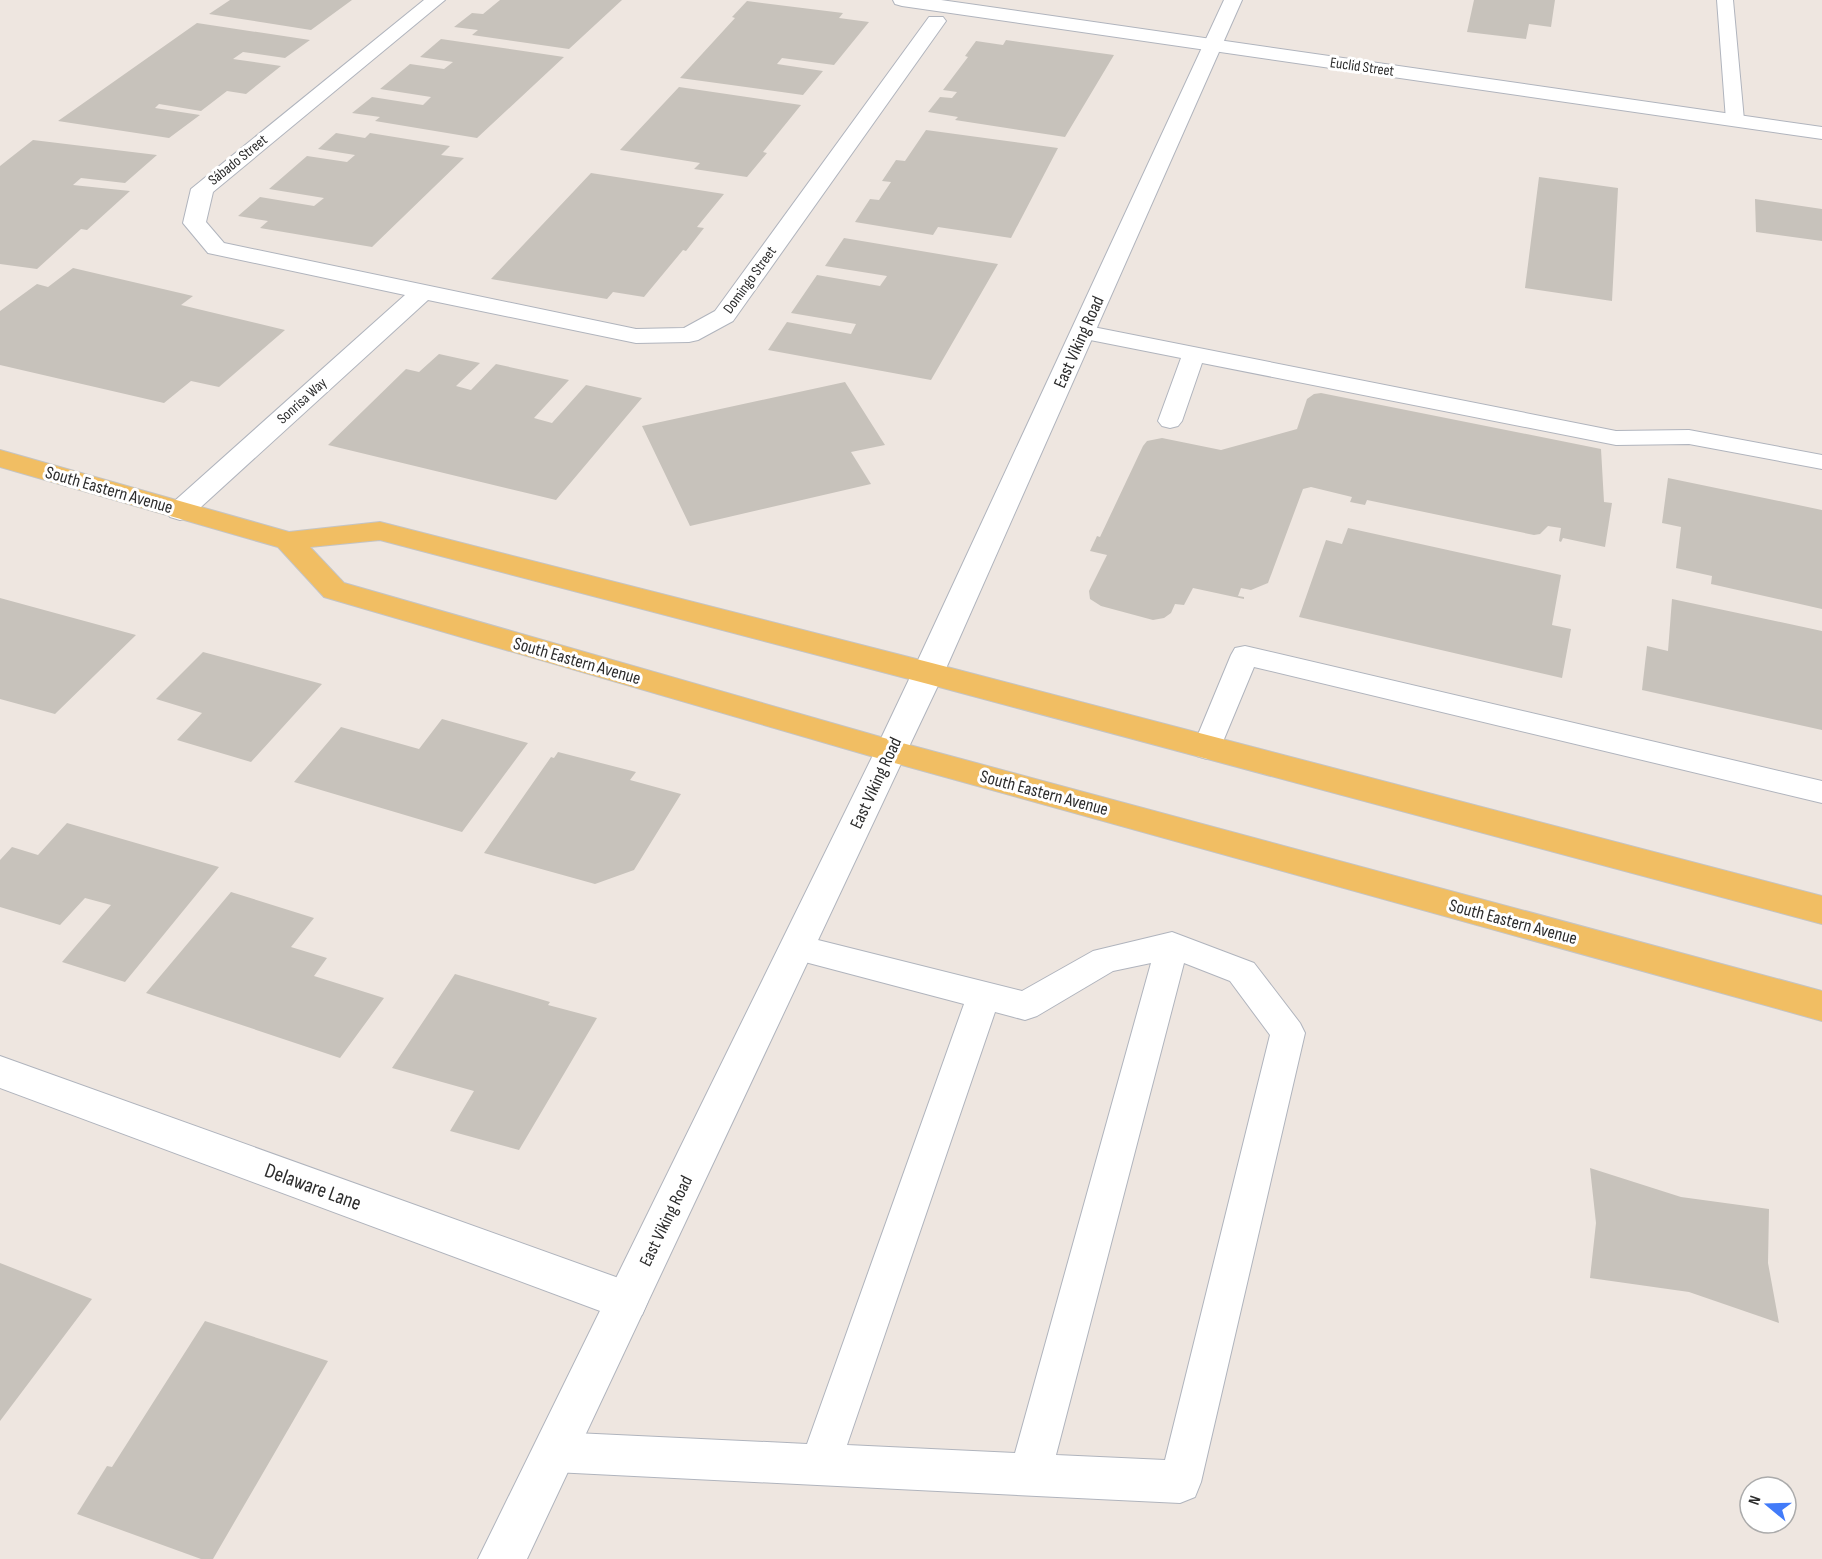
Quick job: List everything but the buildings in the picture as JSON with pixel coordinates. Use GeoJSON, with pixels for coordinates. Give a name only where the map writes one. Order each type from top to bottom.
{"type":"FeatureCollection","features":[{"type":"Feature","properties":{"kind":"main road","name":"South Eastern Avenue"},"geometry":{"type":"LineString","coordinates":[[0,458],[288,541],[380,531],[928,673],[1822,910]]}},
{"type":"Feature","properties":{"kind":"main road","name":"South Eastern Avenue"},"geometry":{"type":"LineString","coordinates":[[288,541],[334,590],[891,751],[1822,1006]]}},
{"type":"Feature","properties":{"kind":"street","name":"Sábado Street"},"geometry":{"type":"LineString","coordinates":[[424,291],[216,248],[194,223],[202,189],[436,0]]}},
{"type":"Feature","properties":{"kind":"street","name":"Euclid Street"},"geometry":{"type":"LineString","coordinates":[[902,0],[1822,133]]}},
{"type":"Feature","properties":{"kind":"street","name":"East Viking Road"},"geometry":{"type":"LineString","coordinates":[[502,1559],[798,948],[928,673],[1233,0]]}},
{"type":"Feature","properties":{"kind":"street","name":"Domingo Street"},"geometry":{"type":"LineString","coordinates":[[424,291],[636,336],[689,335],[724,316],[936,21]]}},
{"type":"Feature","properties":{"kind":"street","name":"Sonrisa Way"},"geometry":{"type":"LineString","coordinates":[[180,511],[424,291]]}},
{"type":"Feature","properties":{"kind":"street","name":"Delaware Lane"},"geometry":{"type":"LineString","coordinates":[[0,1072],[627,1301]]}},
{"type":"Feature","properties":{"kind":"lane"},"geometry":{"type":"LineString","coordinates":[[1725,0],[1735,120]]}},
{"type":"Feature","properties":{"kind":"lane"},"geometry":{"type":"LineString","coordinates":[[1083,332],[1616,438],[1689,437],[1822,462]]}},
{"type":"Feature","properties":{"kind":"lane"},"geometry":{"type":"LineString","coordinates":[[1170,421],[1194,354]]}},
{"type":"Feature","properties":{"kind":"lane"},"geometry":{"type":"LineString","coordinates":[[1208,749],[1245,655],[1822,792]]}},
{"type":"Feature","properties":{"kind":"lane"},"geometry":{"type":"LineString","coordinates":[[554,1452],[1180,1482],[1288,1033],[1242,972],[1172,945],[1105,960],[1025,1006],[798,948]]}},
{"type":"Feature","properties":{"kind":"lane"},"geometry":{"type":"LineString","coordinates":[[1030,1475],[1172,945]]}},
{"type":"Feature","properties":{"kind":"lane"},"geometry":{"type":"LineString","coordinates":[[820,1465],[984,996]]}}]}
